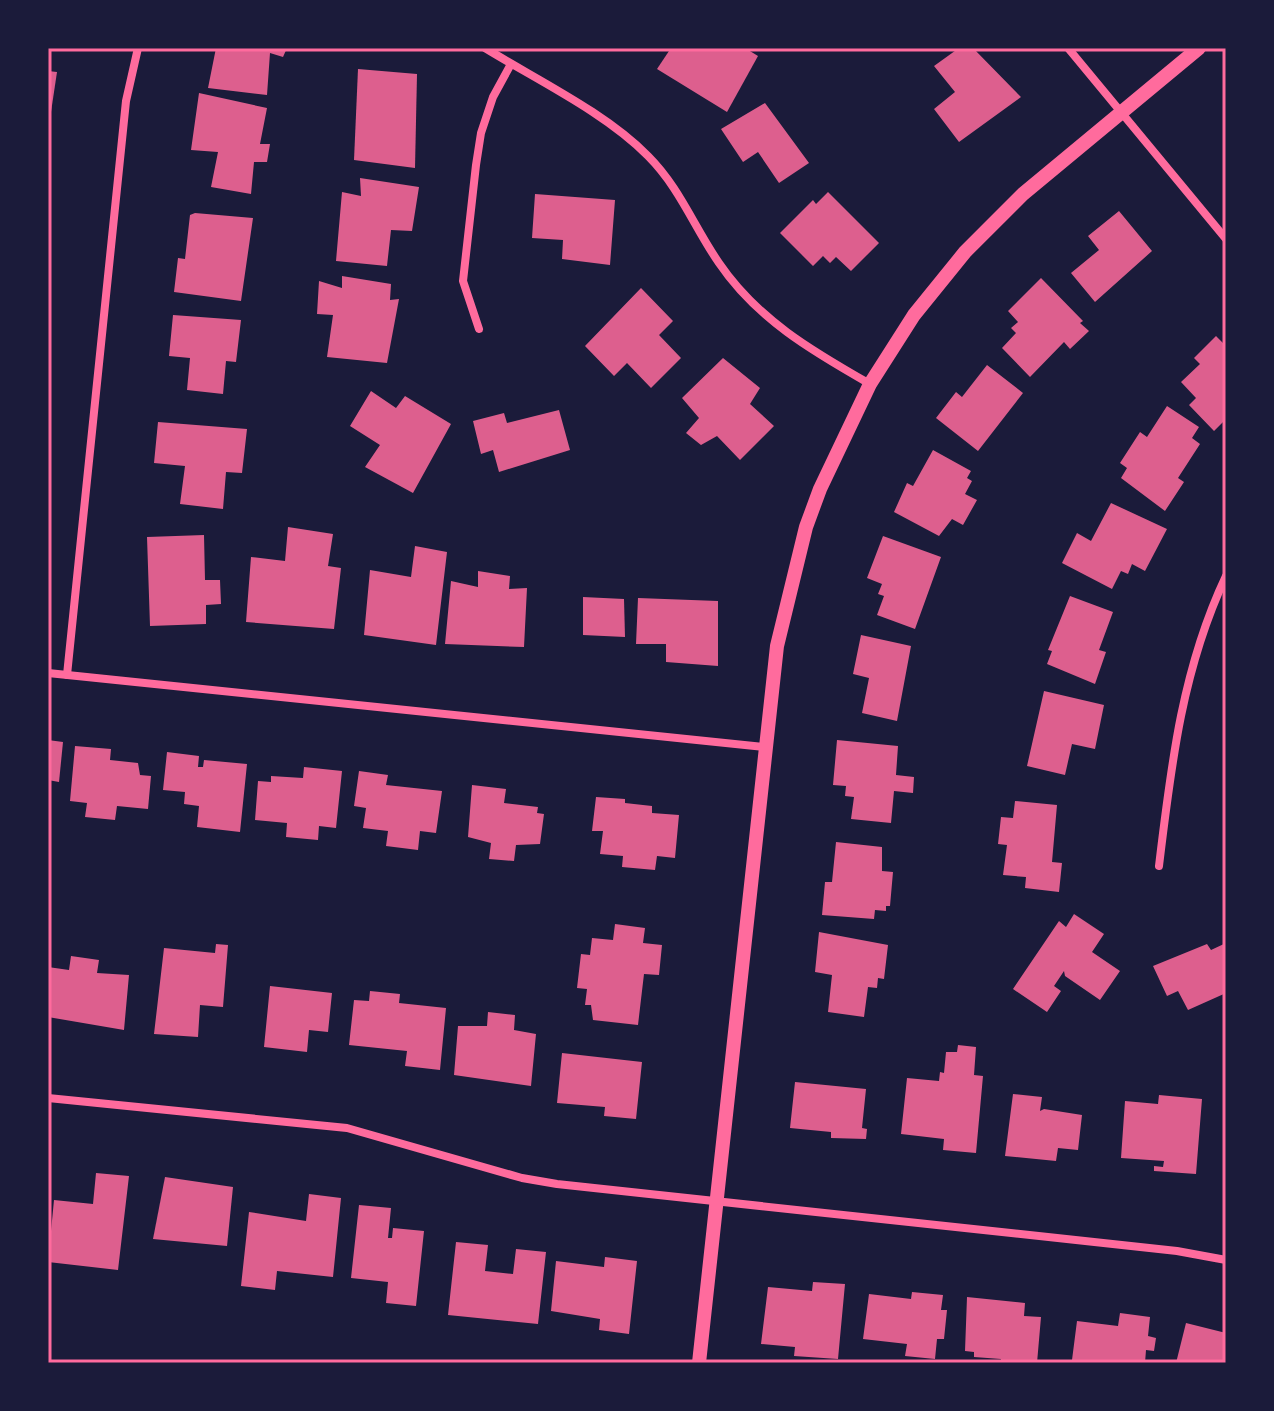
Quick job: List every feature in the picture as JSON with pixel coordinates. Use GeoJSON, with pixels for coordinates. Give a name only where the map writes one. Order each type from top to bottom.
{"type":"FeatureCollection","features":[{"type":"Feature","properties":{"kind":"street"},"geometry":{"type":"LineString","coordinates":[[67,675],[126,101],[138,48]]}},
{"type":"Feature","properties":{"kind":"street"},"geometry":{"type":"LineString","coordinates":[[485,48],[618,130],[647,154],[672,183],[718,261],[745,296],[790,335],[870,384]]}},
{"type":"Feature","properties":{"kind":"street"},"geometry":{"type":"LineString","coordinates":[[1068,48],[1226,239]]}},
{"type":"Feature","properties":{"kind":"street"},"geometry":{"type":"LineString","coordinates":[[699,1363],[777,646],[806,527],[836,451],[870,384],[914,315],[965,252],[1023,194],[1199,48]]}},
{"type":"Feature","properties":{"kind":"street"},"geometry":{"type":"LineString","coordinates":[[479,329],[463,281],[476,165],[481,133],[493,97],[511,64]]}},
{"type":"Feature","properties":{"kind":"street"},"geometry":{"type":"LineString","coordinates":[[1159,866],[1177,726],[1190,673],[1226,576]]}},
{"type":"Feature","properties":{"kind":"street"},"geometry":{"type":"LineString","coordinates":[[48,673],[765,747]]}},
{"type":"Feature","properties":{"kind":"street"},"geometry":{"type":"LineString","coordinates":[[48,1098],[347,1128],[522,1178],[1177,1251],[1226,1260]]}},
{"type":"Feature","properties":{"kind":"building"},"geometry":{"type":"Polygon","coordinates":[[[216,48],[287,48],[283,57],[270,53],[267,95],[208,88],[216,48]]]}},
{"type":"Feature","properties":{"kind":"building"},"geometry":{"type":"Polygon","coordinates":[[[671,48],[745,48],[758,56],[727,112],[657,69],[671,48]]]}},
{"type":"Feature","properties":{"kind":"building"},"geometry":{"type":"Polygon","coordinates":[[[959,48],[973,48],[1021,97],[959,142],[934,109],[955,92],[934,66],[959,48]]]}},
{"type":"Feature","properties":{"kind":"building"},"geometry":{"type":"Polygon","coordinates":[[[358,69],[417,74],[415,168],[354,160],[358,69]]]}},
{"type":"Feature","properties":{"kind":"building"},"geometry":{"type":"Polygon","coordinates":[[[48,71],[57,72],[51,112],[48,112],[48,71]]]}},
{"type":"Feature","properties":{"kind":"building"},"geometry":{"type":"Polygon","coordinates":[[[199,93],[267,108],[260,144],[270,144],[267,162],[254,162],[251,194],[211,187],[218,152],[191,150],[199,93]]]}},
{"type":"Feature","properties":{"kind":"building"},"geometry":{"type":"Polygon","coordinates":[[[765,103],[809,163],[779,183],[758,152],[743,162],[721,129],[765,103]]]}},
{"type":"Feature","properties":{"kind":"building"},"geometry":{"type":"Polygon","coordinates":[[[360,178],[419,187],[412,231],[391,230],[387,266],[336,261],[342,192],[361,196],[360,178]]]}},
{"type":"Feature","properties":{"kind":"building"},"geometry":{"type":"Polygon","coordinates":[[[828,192],[879,243],[851,271],[836,257],[830,263],[823,256],[813,266],[780,233],[813,200],[816,204],[828,192]]]}},
{"type":"Feature","properties":{"kind":"building"},"geometry":{"type":"Polygon","coordinates":[[[535,194],[615,200],[610,265],[562,259],[563,240],[532,238],[535,194]]]}},
{"type":"Feature","properties":{"kind":"building"},"geometry":{"type":"Polygon","coordinates":[[[1119,211],[1152,251],[1095,302],[1071,273],[1099,250],[1088,236],[1119,211]]]}},
{"type":"Feature","properties":{"kind":"building"},"geometry":{"type":"Polygon","coordinates":[[[190,215],[253,218],[241,301],[174,292],[178,258],[185,259],[190,215]]]}},
{"type":"Feature","properties":{"kind":"building"},"geometry":{"type":"Polygon","coordinates":[[[342,276],[391,284],[390,300],[399,299],[387,363],[327,357],[333,315],[317,314],[319,281],[342,288],[342,276]]]}},
{"type":"Feature","properties":{"kind":"building"},"geometry":{"type":"Polygon","coordinates":[[[1041,278],[1089,331],[1070,349],[1064,342],[1030,377],[1002,348],[1016,333],[1011,328],[1018,322],[1008,311],[1041,278]]]}},
{"type":"Feature","properties":{"kind":"building"},"geometry":{"type":"Polygon","coordinates":[[[641,288],[673,321],[659,335],[681,358],[651,388],[627,363],[614,376],[585,346],[641,288]]]}},
{"type":"Feature","properties":{"kind":"building"},"geometry":{"type":"Polygon","coordinates":[[[173,315],[241,320],[236,362],[226,361],[223,394],[187,390],[190,358],[169,356],[173,315]]]}},
{"type":"Feature","properties":{"kind":"building"},"geometry":{"type":"Polygon","coordinates":[[[1216,336],[1226,346],[1226,419],[1214,431],[1189,405],[1196,398],[1181,382],[1200,364],[1194,358],[1216,336]]]}},
{"type":"Feature","properties":{"kind":"building"},"geometry":{"type":"Polygon","coordinates":[[[723,358],[760,388],[750,404],[774,426],[740,460],[717,436],[701,445],[686,433],[699,418],[682,398],[723,358]]]}},
{"type":"Feature","properties":{"kind":"building"},"geometry":{"type":"Polygon","coordinates":[[[987,365],[1023,393],[978,451],[936,418],[956,392],[962,397],[987,365]]]}},
{"type":"Feature","properties":{"kind":"building"},"geometry":{"type":"Polygon","coordinates":[[[371,391],[396,408],[405,396],[451,424],[413,493],[365,467],[380,445],[350,426],[371,391]]]}},
{"type":"Feature","properties":{"kind":"building"},"geometry":{"type":"Polygon","coordinates":[[[1167,406],[1199,427],[1192,438],[1200,444],[1178,478],[1184,482],[1165,511],[1121,478],[1127,468],[1120,463],[1140,432],[1147,437],[1167,406]]]}},
{"type":"Feature","properties":{"kind":"building"},"geometry":{"type":"Polygon","coordinates":[[[559,410],[570,450],[499,472],[493,450],[481,454],[473,421],[504,413],[507,423],[559,410]]]}},
{"type":"Feature","properties":{"kind":"building"},"geometry":{"type":"Polygon","coordinates":[[[158,422],[247,429],[242,473],[226,472],[223,509],[180,504],[185,466],[154,463],[158,422]]]}},
{"type":"Feature","properties":{"kind":"building"},"geometry":{"type":"Polygon","coordinates":[[[933,450],[971,471],[967,478],[972,481],[965,494],[977,500],[963,525],[952,519],[939,536],[894,512],[907,483],[913,486],[933,450]]]}},
{"type":"Feature","properties":{"kind":"building"},"geometry":{"type":"Polygon","coordinates":[[[1111,503],[1167,529],[1145,571],[1132,564],[1128,574],[1121,571],[1112,589],[1062,563],[1077,533],[1091,541],[1111,503]]]}},
{"type":"Feature","properties":{"kind":"building"},"geometry":{"type":"Polygon","coordinates":[[[288,527],[333,534],[328,566],[341,568],[334,629],[246,622],[251,557],[285,561],[288,527]]]}},
{"type":"Feature","properties":{"kind":"building"},"geometry":{"type":"Polygon","coordinates":[[[204,535],[205,580],[220,580],[221,604],[206,605],[206,624],[150,626],[147,537],[204,535]]]}},
{"type":"Feature","properties":{"kind":"building"},"geometry":{"type":"Polygon","coordinates":[[[883,536],[941,557],[915,629],[877,615],[884,596],[878,594],[882,584],[867,578],[883,536]]]}},
{"type":"Feature","properties":{"kind":"building"},"geometry":{"type":"Polygon","coordinates":[[[415,546],[447,552],[436,645],[364,635],[370,570],[411,577],[415,546]]]}},
{"type":"Feature","properties":{"kind":"building"},"geometry":{"type":"Polygon","coordinates":[[[478,571],[510,576],[509,589],[527,588],[524,647],[445,644],[451,581],[478,587],[478,571]]]}},
{"type":"Feature","properties":{"kind":"building"},"geometry":{"type":"Polygon","coordinates":[[[1070,596],[1113,612],[1099,650],[1106,652],[1095,684],[1047,664],[1052,651],[1048,650],[1070,596]]]}},
{"type":"Feature","properties":{"kind":"building"},"geometry":{"type":"Polygon","coordinates":[[[583,597],[624,599],[625,637],[583,635],[583,597]]]}},
{"type":"Feature","properties":{"kind":"building"},"geometry":{"type":"Polygon","coordinates":[[[638,598],[718,601],[718,666],[666,662],[666,644],[636,644],[638,598]]]}},
{"type":"Feature","properties":{"kind":"building"},"geometry":{"type":"Polygon","coordinates":[[[861,635],[911,646],[897,721],[862,713],[869,678],[853,674],[861,635]]]}},
{"type":"Feature","properties":{"kind":"building"},"geometry":{"type":"Polygon","coordinates":[[[1044,691],[1104,705],[1095,749],[1072,744],[1065,775],[1027,766],[1044,691]]]}},
{"type":"Feature","properties":{"kind":"building"},"geometry":{"type":"Polygon","coordinates":[[[48,740],[63,742],[59,782],[48,780],[48,740]]]}},
{"type":"Feature","properties":{"kind":"building"},"geometry":{"type":"Polygon","coordinates":[[[837,740],[898,746],[896,775],[914,777],[913,793],[894,791],[891,823],[851,819],[854,797],[845,796],[846,786],[833,785],[837,740]]]}},
{"type":"Feature","properties":{"kind":"building"},"geometry":{"type":"Polygon","coordinates":[[[75,746],[111,749],[110,760],[138,763],[140,775],[151,776],[148,809],[117,806],[115,820],[85,817],[87,803],[70,801],[75,746]]]}},
{"type":"Feature","properties":{"kind":"building"},"geometry":{"type":"Polygon","coordinates":[[[167,752],[199,756],[198,767],[203,767],[204,760],[247,764],[240,832],[197,827],[199,806],[184,804],[185,792],[163,790],[167,752]]]}},
{"type":"Feature","properties":{"kind":"building"},"geometry":{"type":"Polygon","coordinates":[[[304,767],[342,771],[336,828],[319,826],[318,840],[286,837],[287,823],[255,820],[258,781],[271,782],[271,776],[303,778],[304,767]]]}},
{"type":"Feature","properties":{"kind":"building"},"geometry":{"type":"Polygon","coordinates":[[[359,771],[388,775],[386,785],[442,791],[436,833],[420,831],[418,850],[386,846],[388,831],[363,828],[366,808],[354,806],[359,771]]]}},
{"type":"Feature","properties":{"kind":"building"},"geometry":{"type":"Polygon","coordinates":[[[472,785],[506,789],[504,803],[538,807],[537,813],[544,814],[540,844],[516,845],[514,861],[489,859],[491,843],[468,837],[472,785]]]}},
{"type":"Feature","properties":{"kind":"building"},"geometry":{"type":"Polygon","coordinates":[[[596,797],[625,799],[625,803],[652,806],[652,813],[679,815],[675,858],[657,856],[655,870],[622,867],[623,856],[600,854],[603,831],[592,831],[596,797]]]}},
{"type":"Feature","properties":{"kind":"building"},"geometry":{"type":"Polygon","coordinates":[[[1015,801],[1057,805],[1052,862],[1062,863],[1059,892],[1025,888],[1026,877],[1003,875],[1007,845],[998,844],[1001,817],[1013,818],[1015,801]]]}},
{"type":"Feature","properties":{"kind":"building"},"geometry":{"type":"Polygon","coordinates":[[[836,842],[882,847],[882,871],[893,872],[890,906],[886,906],[886,911],[875,910],[874,919],[822,915],[825,882],[832,882],[836,842]]]}},
{"type":"Feature","properties":{"kind":"building"},"geometry":{"type":"Polygon","coordinates":[[[1074,914],[1104,934],[1092,952],[1120,971],[1100,1000],[1065,976],[1064,971],[1054,986],[1061,991],[1047,1012],[1013,989],[1059,921],[1066,927],[1074,914]]]}},
{"type":"Feature","properties":{"kind":"building"},"geometry":{"type":"Polygon","coordinates":[[[615,924],[645,928],[643,943],[662,945],[659,975],[644,974],[638,1025],[593,1020],[591,1005],[585,1005],[587,989],[577,988],[581,954],[590,955],[592,938],[613,940],[615,924]]]}},
{"type":"Feature","properties":{"kind":"building"},"geometry":{"type":"Polygon","coordinates":[[[819,932],[888,945],[884,979],[878,978],[877,988],[868,987],[864,1017],[828,1012],[832,975],[815,972],[819,932]]]}},
{"type":"Feature","properties":{"kind":"building"},"geometry":{"type":"Polygon","coordinates":[[[1226,943],[1226,993],[1188,1010],[1178,991],[1167,996],[1153,966],[1207,944],[1211,950],[1226,943]]]}},
{"type":"Feature","properties":{"kind":"building"},"geometry":{"type":"Polygon","coordinates":[[[216,944],[228,945],[223,1007],[200,1005],[198,1037],[154,1034],[164,948],[215,953],[216,944]]]}},
{"type":"Feature","properties":{"kind":"building"},"geometry":{"type":"Polygon","coordinates":[[[71,956],[99,960],[97,973],[129,975],[124,1030],[48,1017],[48,967],[69,970],[71,956]]]}},
{"type":"Feature","properties":{"kind":"building"},"geometry":{"type":"Polygon","coordinates":[[[270,986],[332,993],[328,1032],[309,1030],[307,1052],[264,1047],[270,986]]]}},
{"type":"Feature","properties":{"kind":"building"},"geometry":{"type":"Polygon","coordinates":[[[370,991],[400,994],[399,1003],[446,1008],[440,1070],[405,1066],[407,1051],[349,1045],[354,1000],[369,1001],[370,991]]]}},
{"type":"Feature","properties":{"kind":"building"},"geometry":{"type":"Polygon","coordinates":[[[488,1012],[515,1015],[514,1030],[536,1034],[531,1086],[454,1075],[458,1026],[487,1026],[488,1012]]]}},
{"type":"Feature","properties":{"kind":"building"},"geometry":{"type":"Polygon","coordinates":[[[958,1045],[976,1047],[974,1075],[983,1076],[976,1153],[943,1150],[944,1139],[901,1134],[907,1078],[939,1081],[940,1072],[944,1073],[946,1052],[957,1052],[958,1045]]]}},
{"type":"Feature","properties":{"kind":"building"},"geometry":{"type":"Polygon","coordinates":[[[562,1053],[642,1062],[636,1119],[604,1116],[605,1107],[557,1103],[562,1053]]]}},
{"type":"Feature","properties":{"kind":"building"},"geometry":{"type":"Polygon","coordinates":[[[795,1082],[866,1089],[862,1128],[867,1129],[866,1139],[831,1138],[831,1132],[790,1128],[795,1082]]]}},
{"type":"Feature","properties":{"kind":"building"},"geometry":{"type":"Polygon","coordinates":[[[1013,1094],[1042,1097],[1040,1111],[1082,1115],[1078,1150],[1058,1148],[1056,1161],[1005,1156],[1013,1094]]]}},
{"type":"Feature","properties":{"kind":"building"},"geometry":{"type":"Polygon","coordinates":[[[1159,1095],[1202,1099],[1196,1174],[1154,1171],[1154,1166],[1163,1167],[1164,1161],[1121,1158],[1125,1101],[1158,1104],[1159,1095]]]}},
{"type":"Feature","properties":{"kind":"building"},"geometry":{"type":"Polygon","coordinates":[[[96,1173],[129,1176],[118,1270],[48,1262],[54,1200],[93,1204],[96,1173]]]}},
{"type":"Feature","properties":{"kind":"building"},"geometry":{"type":"Polygon","coordinates":[[[165,1177],[233,1187],[227,1246],[153,1239],[165,1177]]]}},
{"type":"Feature","properties":{"kind":"building"},"geometry":{"type":"Polygon","coordinates":[[[309,1194],[341,1198],[333,1277],[277,1271],[275,1290],[241,1286],[249,1212],[306,1221],[309,1194]]]}},
{"type":"Feature","properties":{"kind":"building"},"geometry":{"type":"Polygon","coordinates":[[[359,1205],[391,1208],[388,1238],[392,1238],[393,1228],[424,1231],[416,1306],[386,1303],[388,1282],[351,1278],[359,1205]]]}},
{"type":"Feature","properties":{"kind":"building"},"geometry":{"type":"Polygon","coordinates":[[[456,1242],[488,1245],[485,1271],[513,1274],[516,1249],[546,1252],[538,1324],[448,1315],[456,1242]]]}},
{"type":"Feature","properties":{"kind":"building"},"geometry":{"type":"Polygon","coordinates":[[[605,1257],[637,1261],[629,1334],[599,1330],[600,1319],[551,1311],[556,1261],[604,1267],[605,1257]]]}},
{"type":"Feature","properties":{"kind":"building"},"geometry":{"type":"Polygon","coordinates":[[[813,1282],[845,1284],[838,1359],[794,1356],[795,1347],[761,1344],[768,1287],[812,1291],[813,1282]]]}},
{"type":"Feature","properties":{"kind":"building"},"geometry":{"type":"Polygon","coordinates":[[[912,1292],[943,1295],[941,1310],[947,1310],[944,1339],[937,1339],[935,1359],[905,1356],[907,1344],[863,1339],[869,1294],[911,1299],[912,1292]]]}},
{"type":"Feature","properties":{"kind":"building"},"geometry":{"type":"Polygon","coordinates":[[[967,1297],[1025,1303],[1024,1316],[1041,1317],[1037,1363],[1000,1363],[1001,1359],[974,1357],[974,1352],[965,1351],[967,1297]]]}},
{"type":"Feature","properties":{"kind":"building"},"geometry":{"type":"Polygon","coordinates":[[[1120,1313],[1150,1317],[1148,1336],[1156,1338],[1154,1351],[1146,1350],[1145,1363],[1072,1360],[1077,1321],[1118,1326],[1120,1313]]]}},
{"type":"Feature","properties":{"kind":"building"},"geometry":{"type":"Polygon","coordinates":[[[1186,1323],[1226,1333],[1226,1363],[1176,1363],[1186,1323]]]}}]}
